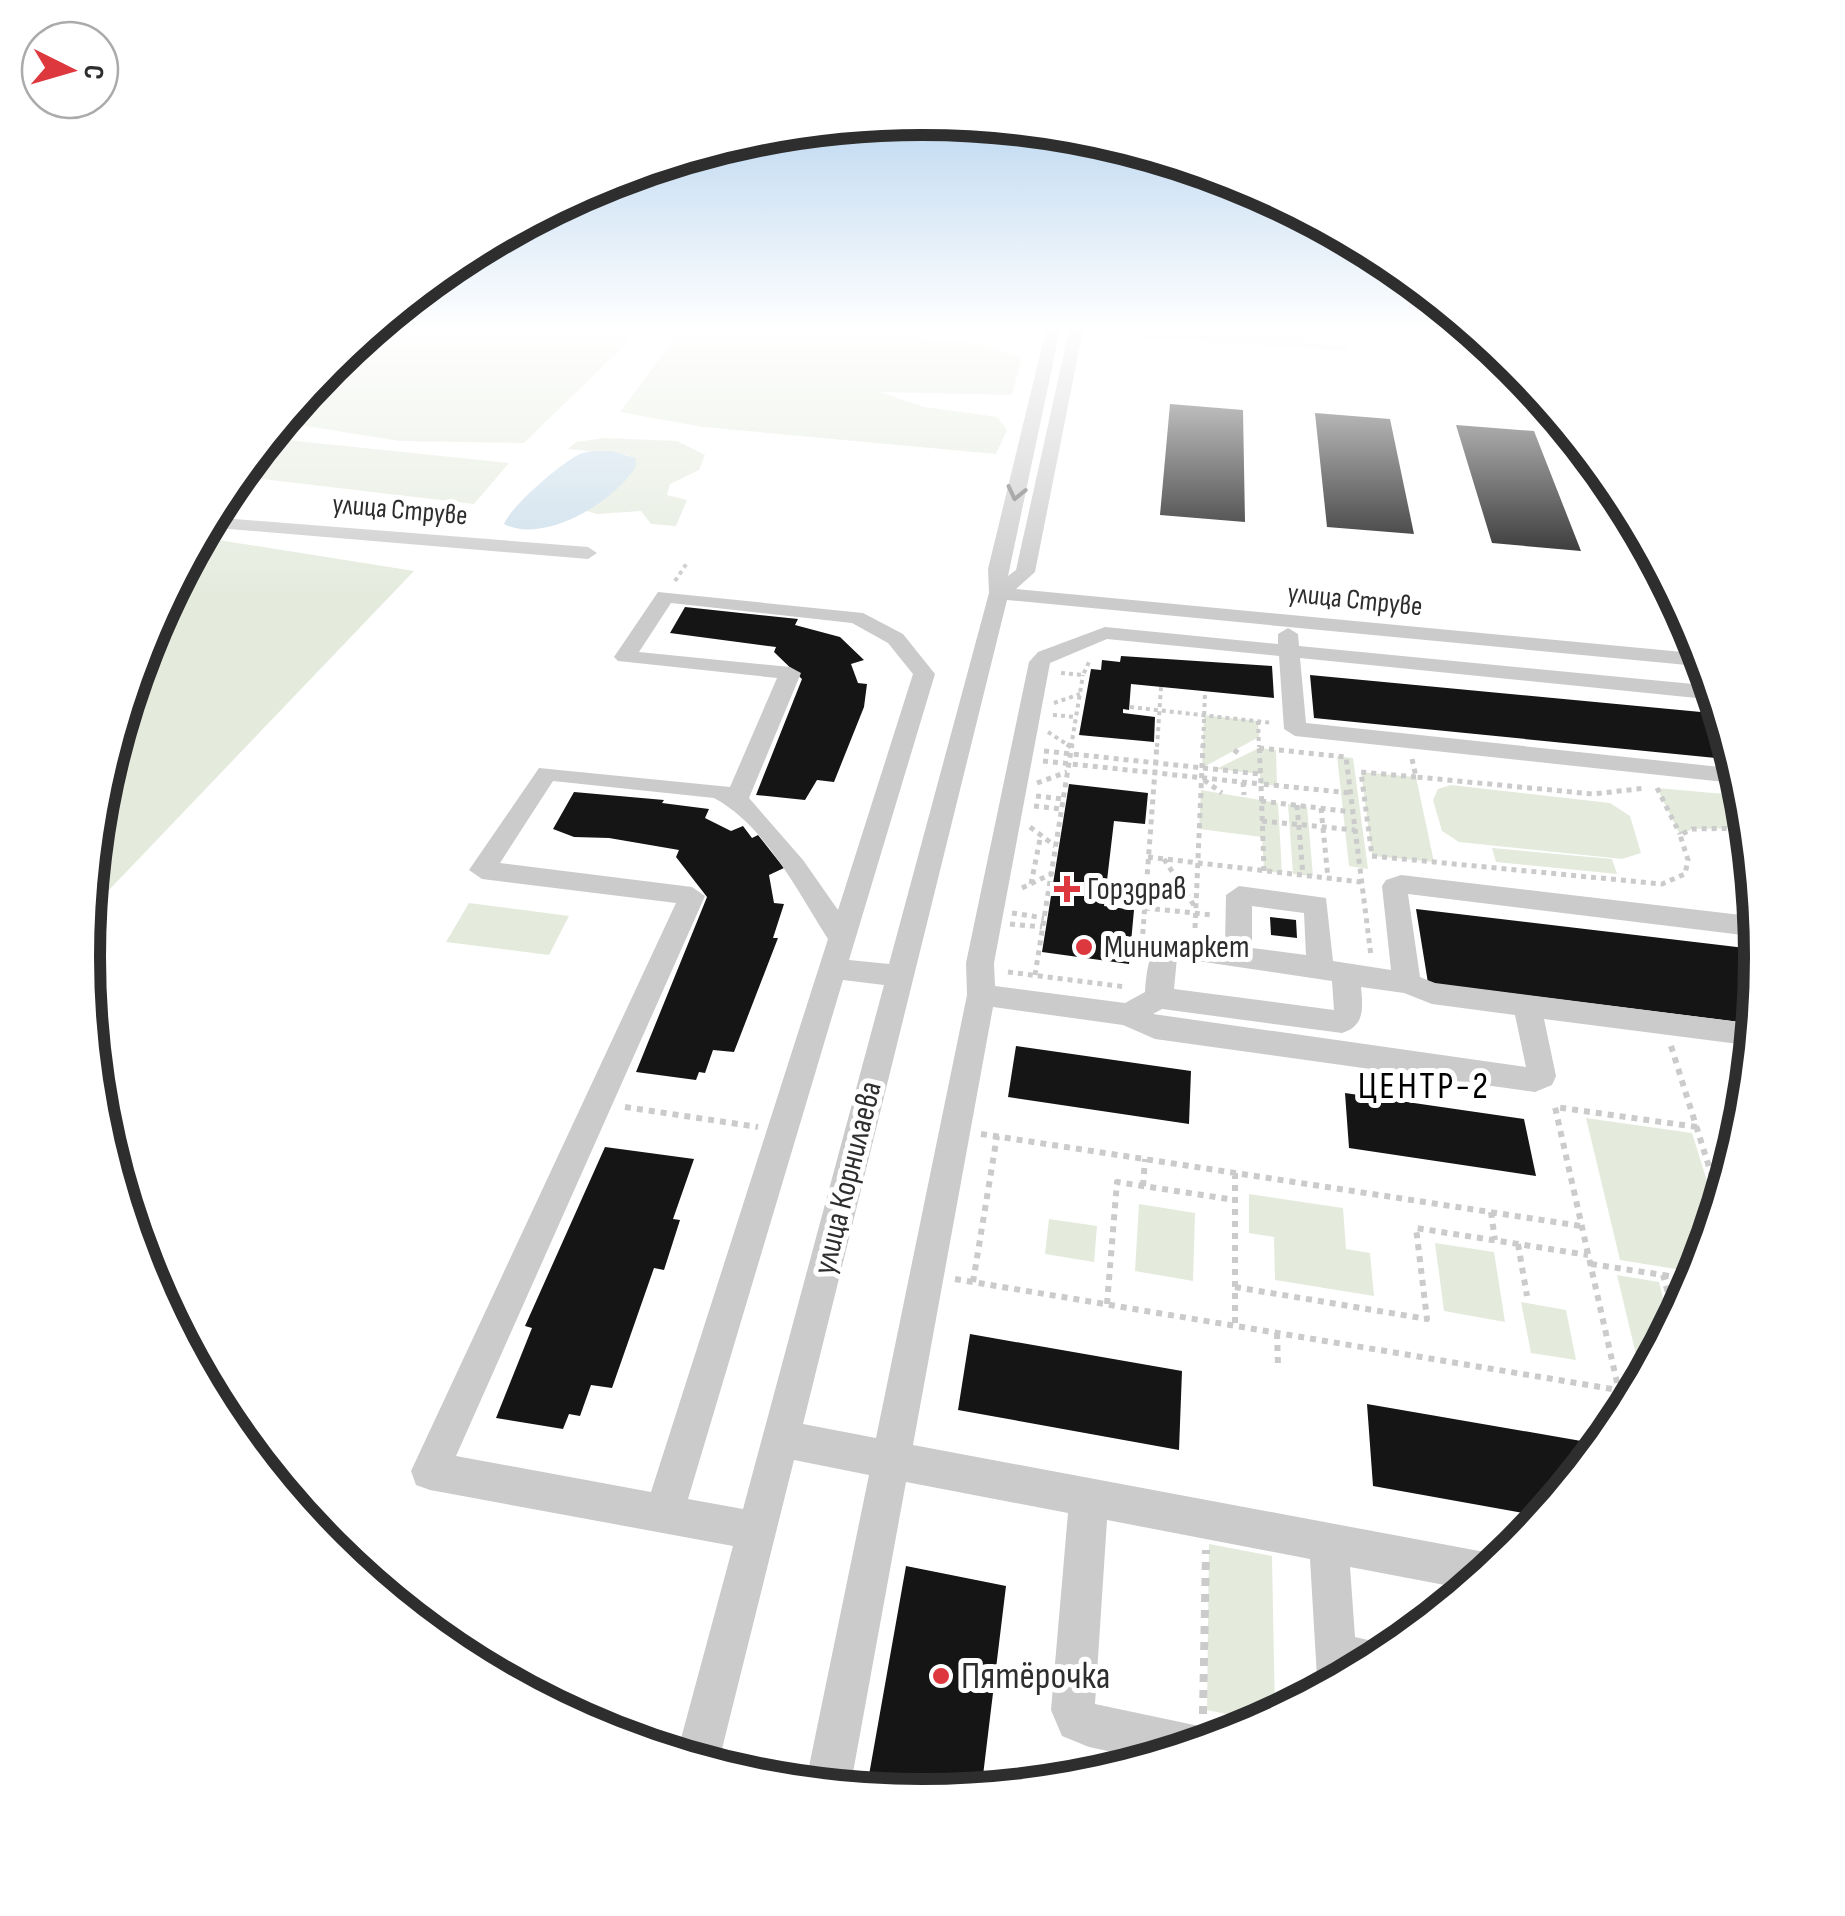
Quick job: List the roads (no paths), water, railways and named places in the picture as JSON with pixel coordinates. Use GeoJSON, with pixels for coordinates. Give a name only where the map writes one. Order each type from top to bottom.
{"type":"FeatureCollection","features":[{"type":"Feature","properties":{"kind":"street","name":"улица Корнилаева"},"geometry":{"type":"LineString","coordinates":[[701,1749],[1000,593],[998,569],[1032,419]]}},
{"type":"Feature","properties":{"kind":"street","name":"улица Корнилаева"},"geometry":{"type":"LineString","coordinates":[[1000,593],[1025,572],[1057,419]]}},
{"type":"Feature","properties":{"kind":"street","name":"улица Струве"},"geometry":{"type":"LineString","coordinates":[[225,523],[588,553]]}},
{"type":"Feature","properties":{"kind":"street","name":"улица Струве"},"geometry":{"type":"LineString","coordinates":[[1000,593],[1688,659]]}},
{"type":"Feature","properties":{"kind":"street"},"geometry":{"type":"LineString","coordinates":[[664,1514],[924,674],[913,655],[880,626],[856,617],[665,596],[624,657],[790,674],[736,800]]}},
{"type":"Feature","properties":{"kind":"street"},"geometry":{"type":"LineString","coordinates":[[1287,621],[1296,729],[1724,774]]}},
{"type":"Feature","properties":{"kind":"street"},"geometry":{"type":"LineString","coordinates":[[830,1775],[981,995],[980,963],[1040,662],[1045,656],[1098,632],[1700,691]]}},
{"type":"Feature","properties":{"kind":"street"},"geometry":{"type":"LineString","coordinates":[[757,1531],[430,1470],[692,896],[482,870],[546,773],[720,791],[736,800],[784,852],[842,938]]}},
{"type":"Feature","properties":{"kind":"street"},"geometry":{"type":"LineString","coordinates":[[1407,983],[1395,893],[1395,886],[1401,884],[1744,925]]}},
{"type":"Feature","properties":{"kind":"street"},"geometry":{"type":"LineString","coordinates":[[981,995],[1342,1022],[1349,1014],[1346,974],[1317,905],[1240,895],[1238,956]]}},
{"type":"Feature","properties":{"kind":"street"},"geometry":{"type":"LineString","coordinates":[[1141,1008],[1163,951],[1194,946],[1407,983],[1432,992],[1741,1033]]}},
{"type":"Feature","properties":{"kind":"street"},"geometry":{"type":"LineString","coordinates":[[833,968],[900,976]]}},
{"type":"Feature","properties":{"kind":"street"},"geometry":{"type":"LineString","coordinates":[[1141,1008],[1155,1028],[1535,1080],[1541,1076],[1542,1068],[1528,1005]]}},
{"type":"Feature","properties":{"kind":"street"},"geometry":{"type":"LineString","coordinates":[[781,1440],[1471,1570]]}},
{"type":"Feature","properties":{"kind":"street"},"geometry":{"type":"LineString","coordinates":[[1089,1498],[1073,1710],[1078,1720],[1090,1724],[1189,1736]]}},
{"type":"Feature","properties":{"kind":"street"},"geometry":{"type":"LineString","coordinates":[[1329,1543],[1336,1669]]}},
{"type":"Feature","properties":{"kind":"water"},"geometry":{"type":"Polygon","coordinates":[[[612,451],[635,458],[636,466],[613,493],[596,505],[578,516],[539,529],[504,524],[526,496],[572,459],[588,452],[612,451]]]}},
{"type":"Feature","properties":{"kind":"place","name":"Горздрав"},"geometry":{"type":"Point","coordinates":[1067,889]}},
{"type":"Feature","properties":{"kind":"place","name":"Минимаркет"},"geometry":{"type":"Point","coordinates":[1084,947]}},
{"type":"Feature","properties":{"kind":"place","name":"Пятёрочка"},"geometry":{"type":"Point","coordinates":[941,1676]}},
{"type":"Feature","properties":{"kind":"district","name":"ЦЕНТР-2"},"geometry":{"type":"Point","coordinates":[1424,1086]}}]}
